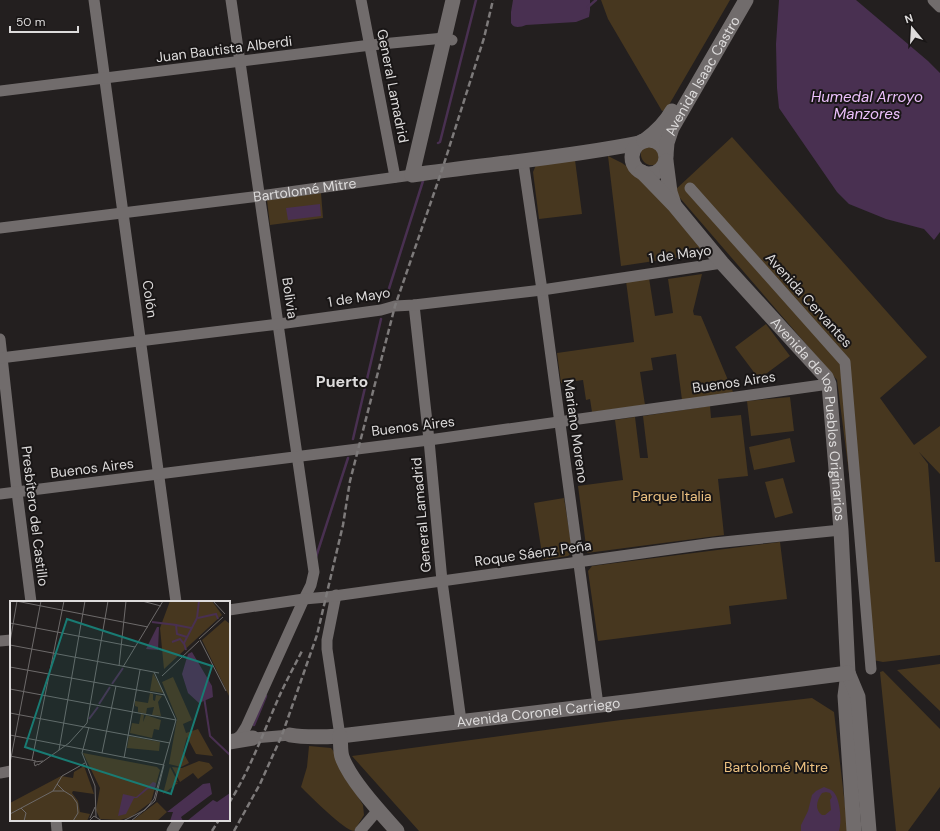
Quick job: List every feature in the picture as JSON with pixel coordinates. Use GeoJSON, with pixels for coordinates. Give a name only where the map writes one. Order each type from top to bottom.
{"type":"FeatureCollection","features":[{"type":"Feature","properties":{"kind":"street","name":"Colón"},"geometry":{"type":"LineString","coordinates":[[94,0],[176,601]]}},
{"type":"Feature","properties":{"kind":"street","name":"Bolivia"},"geometry":{"type":"LineString","coordinates":[[230,744],[241,735],[246,727],[311,585],[314,572],[232,0]]}},
{"type":"Feature","properties":{"kind":"street","name":"General Lamadrid"},"geometry":{"type":"LineString","coordinates":[[361,0],[396,177]]}},
{"type":"Feature","properties":{"kind":"street"},"geometry":{"type":"LineString","coordinates":[[417,174],[448,39],[453,0]]}},
{"type":"Feature","properties":{"kind":"street"},"geometry":{"type":"LineString","coordinates":[[448,39],[462,0]]}},
{"type":"Feature","properties":{"kind":"street"},"geometry":{"type":"LineString","coordinates":[[933,0],[940,7]]}},
{"type":"Feature","properties":{"kind":"street","name":"Avenida Isaac Castro"},"geometry":{"type":"LineString","coordinates":[[642,142],[658,131],[667,120],[743,1]]}},
{"type":"Feature","properties":{"kind":"street","name":"Avenida Isaac Castro"},"geometry":{"type":"LineString","coordinates":[[666,158],[666,143],[672,128],[743,1]]}},
{"type":"Feature","properties":{"kind":"street","name":"Juan Bautista Alberdi"},"geometry":{"type":"LineString","coordinates":[[0,91],[371,45],[448,39]]}},
{"type":"Feature","properties":{"kind":"street"},"geometry":{"type":"LineString","coordinates":[[609,149],[639,169],[648,173],[654,173],[659,170],[666,158],[665,150],[658,142],[649,140],[642,142],[634,152],[633,161],[639,169]]}},
{"type":"Feature","properties":{"kind":"street","name":"Bartolomé Mitre"},"geometry":{"type":"LineString","coordinates":[[0,228],[260,196],[523,161],[609,149],[642,142]]}},
{"type":"Feature","properties":{"kind":"street","name":"Avenida de los Pueblos Originarios"},"geometry":{"type":"LineString","coordinates":[[666,158],[670,192],[674,204]]}},
{"type":"Feature","properties":{"kind":"street","name":"Mariano Moreno"},"geometry":{"type":"LineString","coordinates":[[523,161],[580,563],[598,705]]}},
{"type":"Feature","properties":{"kind":"street","name":"Avenida de los Pueblos Originarios"},"geometry":{"type":"LineString","coordinates":[[639,169],[674,204],[722,263],[826,377],[829,384],[841,530],[848,673],[845,696],[854,831]]}},
{"type":"Feature","properties":{"kind":"street","name":"Avenida Cervantes"},"geometry":{"type":"LineString","coordinates":[[690,188],[845,362],[871,669]]}},
{"type":"Feature","properties":{"kind":"street","name":"1 de Mayo"},"geometry":{"type":"LineString","coordinates":[[1,358],[279,324],[381,310],[395,306],[542,290],[722,263]]}},
{"type":"Feature","properties":{"kind":"street","name":"General Lamadrid"},"geometry":{"type":"LineString","coordinates":[[414,305],[429,440],[442,581],[461,721]]}},
{"type":"Feature","properties":{"kind":"street","name":"Presbítero del Castillo"},"geometry":{"type":"LineString","coordinates":[[0,338],[1,358],[31,601]]}},
{"type":"Feature","properties":{"kind":"street","name":"Buenos Aires"},"geometry":{"type":"LineString","coordinates":[[0,494],[429,440],[829,384]]}},
{"type":"Feature","properties":{"kind":"street","name":"Roque Sáenz Peña"},"geometry":{"type":"LineString","coordinates":[[230,610],[304,598],[580,563],[721,542],[841,530]]}},
{"type":"Feature","properties":{"kind":"street"},"geometry":{"type":"LineString","coordinates":[[336,595],[326,640],[342,756],[350,773],[378,810],[397,831]]}},
{"type":"Feature","properties":{"kind":"street"},"geometry":{"type":"LineString","coordinates":[[0,641],[10,640]]}},
{"type":"Feature","properties":{"kind":"street","name":"Avenida de los Pueblos Originarios"},"geometry":{"type":"LineString","coordinates":[[848,673],[858,697],[869,831]]}},
{"type":"Feature","properties":{"kind":"street","name":"Avenida Coronel Carriego"},"geometry":{"type":"LineString","coordinates":[[230,744],[253,738],[290,735],[326,737],[340,736],[848,673]]}},
{"type":"Feature","properties":{"kind":"street"},"geometry":{"type":"LineString","coordinates":[[0,773],[10,771]]}},
{"type":"Feature","properties":{"kind":"street"},"geometry":{"type":"LineString","coordinates":[[360,831],[378,810]]}},
{"type":"Feature","properties":{"kind":"street"},"geometry":{"type":"LineString","coordinates":[[56,821],[57,831]]}},
{"type":"Feature","properties":{"kind":"street"},"geometry":{"type":"LineString","coordinates":[[172,831],[178,821]]}},
{"type":"Feature","properties":{"kind":"green space"},"geometry":{"type":"Polygon","coordinates":[[[601,0],[730,0],[666,110],[662,111],[608,19],[601,0]]]}},
{"type":"Feature","properties":{"kind":"green space"},"geometry":{"type":"Polygon","coordinates":[[[732,137],[927,357],[880,398],[914,445],[940,426],[940,474],[919,452],[928,464],[935,562],[940,562],[940,655],[883,662],[873,660],[837,380],[674,191],[732,137]]]}},
{"type":"Feature","properties":{"kind":"green space"},"geometry":{"type":"Polygon","coordinates":[[[654,143],[662,149],[659,163],[655,165],[648,165],[643,161],[641,150],[654,143]]]}},
{"type":"Feature","properties":{"kind":"green space"},"geometry":{"type":"Polygon","coordinates":[[[608,156],[622,163],[639,175],[708,253],[621,266],[608,156]]]}},
{"type":"Feature","properties":{"kind":"green space"},"geometry":{"type":"Polygon","coordinates":[[[575,160],[582,214],[539,219],[533,172],[536,165],[575,160]]]}},
{"type":"Feature","properties":{"kind":"green space"},"geometry":{"type":"Polygon","coordinates":[[[321,193],[323,218],[270,225],[267,200],[321,193]]]}},
{"type":"Feature","properties":{"kind":"green space"},"geometry":{"type":"Polygon","coordinates":[[[702,274],[693,311],[694,315],[701,316],[733,392],[682,400],[676,354],[651,358],[653,370],[640,372],[645,405],[592,412],[590,399],[586,400],[583,380],[561,383],[557,353],[634,342],[626,281],[649,278],[655,316],[673,313],[668,279],[702,274]]]}},
{"type":"Feature","properties":{"kind":"green space"},"geometry":{"type":"Polygon","coordinates":[[[766,324],[790,356],[759,379],[735,347],[766,324]]]}},
{"type":"Feature","properties":{"kind":"green space"},"geometry":{"type":"Polygon","coordinates":[[[790,397],[794,431],[751,436],[747,401],[790,397]]]}},
{"type":"Feature","properties":{"kind":"green space","name":"Parque Italia"},"geometry":{"type":"Polygon","coordinates":[[[710,406],[711,418],[741,415],[748,476],[718,479],[724,535],[587,553],[578,486],[623,480],[615,420],[635,417],[640,458],[648,458],[643,416],[710,406]]]}},
{"type":"Feature","properties":{"kind":"green space"},"geometry":{"type":"Polygon","coordinates":[[[790,438],[795,462],[754,470],[749,447],[790,438]]]}},
{"type":"Feature","properties":{"kind":"green space"},"geometry":{"type":"Polygon","coordinates":[[[783,478],[793,513],[775,518],[765,482],[783,478]]]}},
{"type":"Feature","properties":{"kind":"green space"},"geometry":{"type":"Polygon","coordinates":[[[564,498],[572,549],[571,553],[568,556],[543,560],[534,503],[564,498]]]}},
{"type":"Feature","properties":{"kind":"green space"},"geometry":{"type":"Polygon","coordinates":[[[780,542],[787,599],[729,606],[731,624],[598,641],[588,571],[592,566],[780,542]]]}},
{"type":"Feature","properties":{"kind":"green space"},"geometry":{"type":"Polygon","coordinates":[[[940,664],[940,711],[897,670],[940,664]]]}},
{"type":"Feature","properties":{"kind":"green space"},"geometry":{"type":"Polygon","coordinates":[[[883,671],[940,729],[940,787],[908,831],[896,831],[880,672],[883,671]]]}},
{"type":"Feature","properties":{"kind":"green space"},"geometry":{"type":"Polygon","coordinates":[[[812,698],[834,712],[848,831],[419,831],[352,756],[621,720],[812,698]]]}},
{"type":"Feature","properties":{"kind":"green space"},"geometry":{"type":"Polygon","coordinates":[[[309,746],[331,748],[335,753],[338,764],[363,805],[364,815],[354,831],[335,819],[301,787],[307,767],[309,746]]]}},
{"type":"Feature","properties":{"kind":"water"},"geometry":{"type":"Polygon","coordinates":[[[513,0],[590,0],[589,17],[576,22],[516,27],[511,23],[513,0]]]}},
{"type":"Feature","properties":{"kind":"water","name":"Humedal Arroyo Manzores"},"geometry":{"type":"Polygon","coordinates":[[[779,0],[856,0],[940,73],[940,232],[934,240],[924,229],[886,219],[849,204],[837,192],[779,108],[776,44],[779,0]]]}},
{"type":"Feature","properties":{"kind":"water"},"geometry":{"type":"Polygon","coordinates":[[[320,204],[321,216],[288,220],[286,208],[320,204]]]}},
{"type":"Feature","properties":{"kind":"water"},"geometry":{"type":"Polygon","coordinates":[[[824,787],[832,791],[837,797],[840,812],[839,831],[801,831],[801,825],[808,811],[812,795],[824,787]],[[822,793],[818,801],[817,807],[819,813],[822,815],[825,815],[831,810],[830,800],[832,797],[830,793],[822,793]]]}},
{"type":"Feature","properties":{"kind":"waterway"},"geometry":{"type":"LineString","coordinates":[[438,143],[440,142],[476,0]]}},
{"type":"Feature","properties":{"kind":"waterway"},"geometry":{"type":"LineString","coordinates":[[588,7],[596,0]]}},
{"type":"Feature","properties":{"kind":"waterway"},"geometry":{"type":"LineString","coordinates":[[386,298],[423,181]]}},
{"type":"Feature","properties":{"kind":"waterway"},"geometry":{"type":"LineString","coordinates":[[353,439],[381,319]]}},
{"type":"Feature","properties":{"kind":"waterway"},"geometry":{"type":"LineString","coordinates":[[316,557],[348,458]]}},
{"type":"Feature","properties":{"kind":"waterway"},"geometry":{"type":"LineString","coordinates":[[254,725],[266,696]]}},
{"type":"Feature","properties":{"kind":"railway"},"geometry":{"type":"LineString","coordinates":[[234,831],[260,784],[282,735],[317,635],[343,525],[350,481],[395,306],[442,170],[484,38],[493,0]]}},
{"type":"Feature","properties":{"kind":"railway"},"geometry":{"type":"LineString","coordinates":[[230,801],[250,764],[282,691],[303,649]]}},
{"type":"Feature","properties":{"kind":"railway"},"geometry":{"type":"LineString","coordinates":[[212,831],[218,821]]}},
{"type":"Feature","properties":{"kind":"district","name":"Puerto"},"geometry":{"type":"Point","coordinates":[342,381]}}]}
